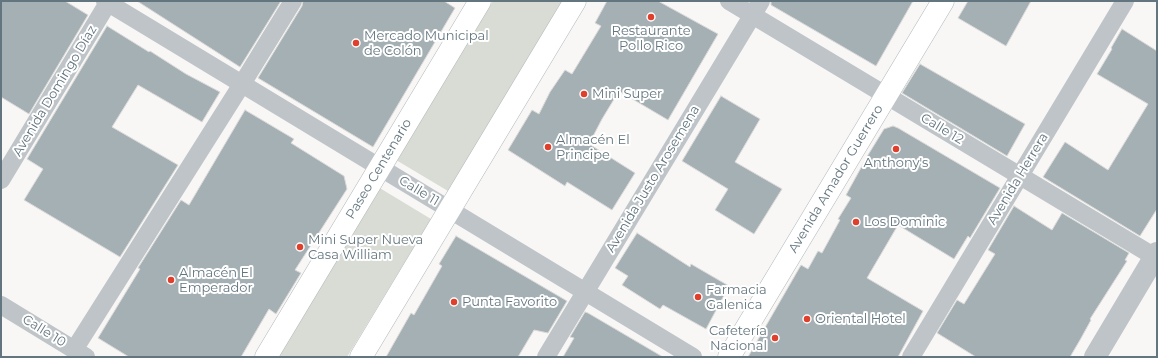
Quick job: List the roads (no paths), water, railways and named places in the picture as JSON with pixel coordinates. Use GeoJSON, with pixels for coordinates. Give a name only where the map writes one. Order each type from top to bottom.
{"type":"FeatureCollection","features":[{"type":"Feature","properties":{"kind":"main road","name":"Paseo Centenario"},"geometry":{"type":"LineString","coordinates":[[266,357],[480,1]]}},
{"type":"Feature","properties":{"kind":"main road"},"geometry":{"type":"LineString","coordinates":[[361,357],[575,1]]}},
{"type":"Feature","properties":{"kind":"main road","name":"Avenida Amador Guerrero"},"geometry":{"type":"LineString","coordinates":[[729,357],[943,1]]}},
{"type":"Feature","properties":{"kind":"street"},"geometry":{"type":"LineString","coordinates":[[80,353],[293,1]]}},
{"type":"Feature","properties":{"kind":"street","name":"Calle 12"},"geometry":{"type":"LineString","coordinates":[[729,1],[756,8],[886,96],[1156,255]]}},
{"type":"Feature","properties":{"kind":"street","name":"Avenida Herrera"},"geometry":{"type":"LineString","coordinates":[[911,357],[1125,1]]}},
{"type":"Feature","properties":{"kind":"street","name":"Calle 11"},"geometry":{"type":"LineString","coordinates":[[107,2],[693,357]]}},
{"type":"Feature","properties":{"kind":"street","name":"Avenida Domingo Díaz"},"geometry":{"type":"LineString","coordinates":[[1,180],[107,2]]}},
{"type":"Feature","properties":{"kind":"street","name":"Avenida Justo Arosemena"},"geometry":{"type":"LineString","coordinates":[[546,357],[756,8]]}},
{"type":"Feature","properties":{"kind":"street"},"geometry":{"type":"LineString","coordinates":[[1095,357],[1156,255]]}},
{"type":"Feature","properties":{"kind":"street","name":"Calle 10"},"geometry":{"type":"LineString","coordinates":[[1,305],[80,353]]}},
{"type":"Feature","properties":{"kind":"place","name":"Restaurante Pollo Rico"},"geometry":{"type":"Point","coordinates":[651,17]}},
{"type":"Feature","properties":{"kind":"place","name":"Mercado Municipal de Colón"},"geometry":{"type":"Point","coordinates":[356,43]}},
{"type":"Feature","properties":{"kind":"place","name":"Mini Super"},"geometry":{"type":"Point","coordinates":[584,94]}},
{"type":"Feature","properties":{"kind":"place","name":"Almacén El Principe"},"geometry":{"type":"Point","coordinates":[548,147]}},
{"type":"Feature","properties":{"kind":"place","name":"Anthony's"},"geometry":{"type":"Point","coordinates":[896,149]}},
{"type":"Feature","properties":{"kind":"place","name":"Los Dominic"},"geometry":{"type":"Point","coordinates":[856,222]}},
{"type":"Feature","properties":{"kind":"place","name":"Mini Super Nueva Casa William"},"geometry":{"type":"Point","coordinates":[300,247]}},
{"type":"Feature","properties":{"kind":"place","name":"Almacén El Emperador"},"geometry":{"type":"Point","coordinates":[171,280]}},
{"type":"Feature","properties":{"kind":"place","name":"Farmacia Galenica"},"geometry":{"type":"Point","coordinates":[698,297]}},
{"type":"Feature","properties":{"kind":"place","name":"Punta Favorito"},"geometry":{"type":"Point","coordinates":[454,302]}},
{"type":"Feature","properties":{"kind":"place","name":"Oriental Hotel"},"geometry":{"type":"Point","coordinates":[807,319]}},
{"type":"Feature","properties":{"kind":"place","name":"Cafetería Nacional"},"geometry":{"type":"Point","coordinates":[775,338]}}]}
